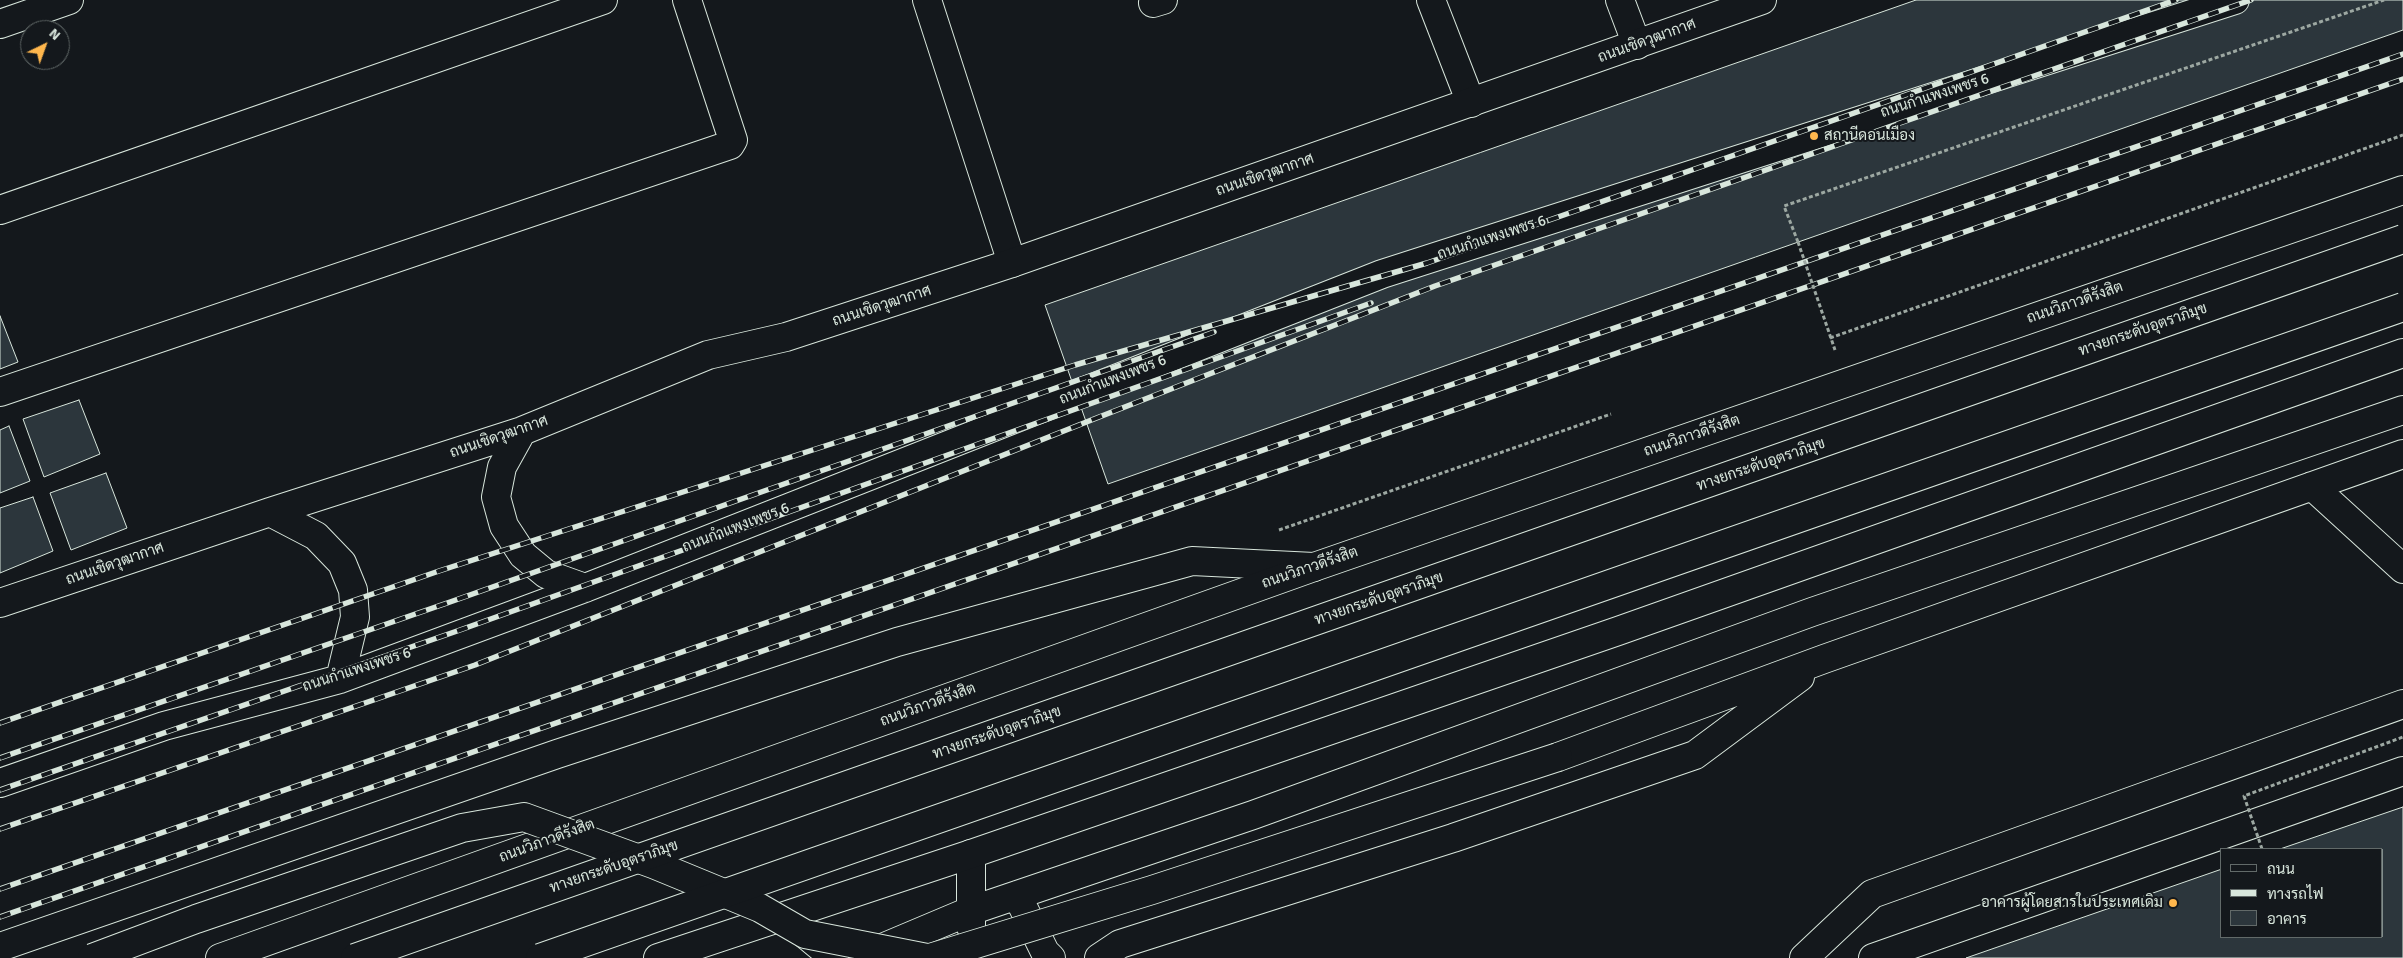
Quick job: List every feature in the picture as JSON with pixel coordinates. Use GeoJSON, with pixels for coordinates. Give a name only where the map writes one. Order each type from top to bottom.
{"type":"FeatureCollection","features":[{"type":"Feature","properties":{"kind":"main road"},"geometry":{"type":"LineString","coordinates":[[0,24],[69,0]]}},
{"type":"Feature","properties":{"kind":"main road"},"geometry":{"type":"LineString","coordinates":[[0,210],[603,0]]}},
{"type":"Feature","properties":{"kind":"main road"},"geometry":{"type":"LineString","coordinates":[[0,392],[730,145],[733,140],[687,0]]}},
{"type":"Feature","properties":{"kind":"main road"},"geometry":{"type":"LineString","coordinates":[[927,0],[1012,263]]}},
{"type":"Feature","properties":{"kind":"main road"},"geometry":{"type":"LineString","coordinates":[[1431,0],[1470,103]]}},
{"type":"Feature","properties":{"kind":"main road"},"geometry":{"type":"LineString","coordinates":[[1620,0],[1636,45]]}},
{"type":"Feature","properties":{"kind":"main road","name":"ถนนเชิดวุฒากาศ"},"geometry":{"type":"LineString","coordinates":[[0,603],[270,512],[522,431],[708,355],[786,337],[1012,263],[1636,45],[1719,7],[1762,0]]}},
{"type":"Feature","properties":{"kind":"main road","name":"ถนนกำแพงเพชร 6"},"geometry":{"type":"LineString","coordinates":[[0,783],[164,726],[340,678],[585,588],[1382,274],[2235,0]]}},
{"type":"Feature","properties":{"kind":"main road","name":"ถนนวิภาวดีรังสิต"},"geometry":{"type":"LineString","coordinates":[[220,958],[1314,567],[2403,190]]}},
{"type":"Feature","properties":{"kind":"main road","name":"ทางยกระดับอุตราภิมุข"},"geometry":{"type":"LineString","coordinates":[[354,958],[2403,239]]}},
{"type":"Feature","properties":{"kind":"main road"},"geometry":{"type":"LineString","coordinates":[[540,958],[2403,307]]}},
{"type":"Feature","properties":{"kind":"main road"},"geometry":{"type":"LineString","coordinates":[[658,958],[971,854],[1618,631],[2403,353]]}},
{"type":"Feature","properties":{"kind":"main road"},"geometry":{"type":"LineString","coordinates":[[857,958],[970,911],[1254,815],[1812,612],[2403,410]]}},
{"type":"Feature","properties":{"kind":"main road"},"geometry":{"type":"LineString","coordinates":[[522,431],[502,466],[496,497],[504,526],[523,554],[546,574],[585,588]]}},
{"type":"Feature","properties":{"kind":"main road"},"geometry":{"type":"LineString","coordinates":[[805,934],[928,958],[1152,890],[1558,757],[1824,658],[2403,454]]}},
{"type":"Feature","properties":{"kind":"main road"},"geometry":{"type":"LineString","coordinates":[[2312,486],[2399,560]]}},
{"type":"Feature","properties":{"kind":"main road"},"geometry":{"type":"LineString","coordinates":[[270,512],[316,536],[342,563],[352,590],[355,617],[340,678]]}},
{"type":"Feature","properties":{"kind":"main road"},"geometry":{"type":"LineString","coordinates":[[0,947],[557,754],[897,642],[1192,561],[1314,567]]}},
{"type":"Feature","properties":{"kind":"main road"},"geometry":{"type":"LineString","coordinates":[[1099,958],[1120,944],[1453,838],[1695,755],[1824,658]]}},
{"type":"Feature","properties":{"kind":"main road"},"geometry":{"type":"LineString","coordinates":[[1804,958],[1872,894],[2320,732],[2403,704]]}},
{"type":"Feature","properties":{"kind":"main road"},"geometry":{"type":"LineString","coordinates":[[1873,958],[2012,911],[2403,770]]}},
{"type":"Feature","properties":{"kind":"main road"},"geometry":{"type":"LineString","coordinates":[[92,958],[196,919],[462,828],[524,817],[653,864],[760,908],[805,934],[834,958]]}},
{"type":"Feature","properties":{"kind":"main road"},"geometry":{"type":"LineString","coordinates":[[971,854],[970,911],[974,958]]}},
{"type":"Feature","properties":{"kind":"main road"},"geometry":{"type":"LineString","coordinates":[[1017,895],[1045,952],[1051,958]]}},
{"type":"Feature","properties":{"kind":"path"},"geometry":{"type":"LineString","coordinates":[[1835,350],[1784,206],[2384,0]]}},
{"type":"Feature","properties":{"kind":"path"},"geometry":{"type":"LineString","coordinates":[[1830,338],[2403,135]]}},
{"type":"Feature","properties":{"kind":"path"},"geometry":{"type":"LineString","coordinates":[[1276,531],[1611,414]]}},
{"type":"Feature","properties":{"kind":"path"},"geometry":{"type":"LineString","coordinates":[[2262,848],[2244,796],[2403,737]]}},
{"type":"Feature","properties":{"kind":"building","name":"สถานีดอนเมือง"},"geometry":{"type":"Polygon","coordinates":[[[1916,0],[2403,0],[2403,30],[1108,484],[1045,305],[1916,0]]]}},
{"type":"Feature","properties":{"kind":"building"},"geometry":{"type":"Polygon","coordinates":[[[0,316],[18,362],[0,369],[0,316]]]}},
{"type":"Feature","properties":{"kind":"building"},"geometry":{"type":"Polygon","coordinates":[[[79,400],[100,454],[44,477],[23,419],[79,400]]]}},
{"type":"Feature","properties":{"kind":"building"},"geometry":{"type":"Polygon","coordinates":[[[9,426],[30,481],[0,493],[0,430],[9,426]]]}},
{"type":"Feature","properties":{"kind":"building"},"geometry":{"type":"Polygon","coordinates":[[[106,473],[127,528],[71,550],[50,493],[106,473]]]}},
{"type":"Feature","properties":{"kind":"building"},"geometry":{"type":"Polygon","coordinates":[[[33,497],[53,551],[0,573],[0,508],[33,497]]]}},
{"type":"Feature","properties":{"kind":"building","name":"อาคารผู้โดยสารในประเทศเดิม"},"geometry":{"type":"Polygon","coordinates":[[[2403,807],[2403,958],[1966,958],[2220,870],[2220,938],[2383,938],[2383,848],[2283,848],[2403,807]]]}},
{"type":"Feature","properties":{"kind":"railway"},"geometry":{"type":"LineString","coordinates":[[0,723],[439,571],[1075,365],[1427,263],[2176,0]]}},
{"type":"Feature","properties":{"kind":"railway"},"geometry":{"type":"LineString","coordinates":[[0,829],[475,665],[1094,419],[1435,286],[2251,0]]}},
{"type":"Feature","properties":{"kind":"railway"},"geometry":{"type":"LineString","coordinates":[[0,889],[2403,54]]}},
{"type":"Feature","properties":{"kind":"railway"},"geometry":{"type":"LineString","coordinates":[[0,917],[2403,79]]}},
{"type":"Feature","properties":{"kind":"railway"},"geometry":{"type":"LineString","coordinates":[[0,790],[460,630],[1371,303]]}},
{"type":"Feature","properties":{"kind":"railway"},"geometry":{"type":"LineString","coordinates":[[0,758],[450,602],[1214,332]]}},
{"type":"Feature","properties":{"kind":"place","name":"สถานีดอนเมือง"},"geometry":{"type":"Point","coordinates":[1814,136]}},
{"type":"Feature","properties":{"kind":"place","name":"อาคารผู้โดยสารในประเทศเดิม"},"geometry":{"type":"Point","coordinates":[2173,903]}}]}
